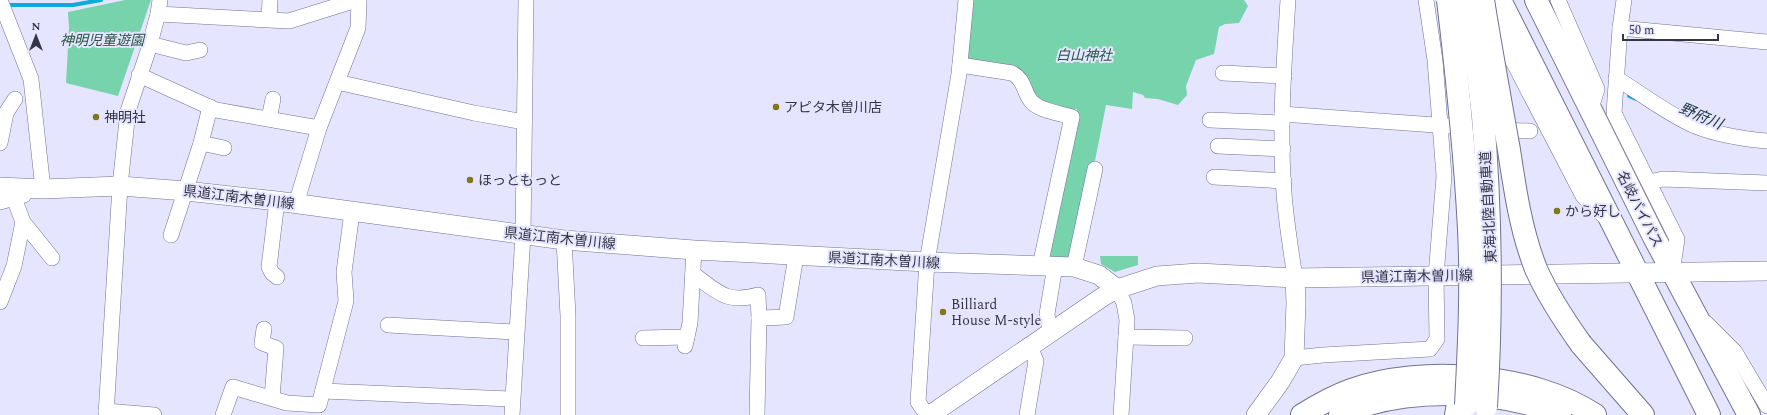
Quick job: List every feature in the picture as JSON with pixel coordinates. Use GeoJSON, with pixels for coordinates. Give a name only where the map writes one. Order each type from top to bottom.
{"type":"FeatureCollection","features":[{"type":"Feature","properties":{"kind":"highway","name":"東海北陸自動車道"},"geometry":{"type":"LineString","coordinates":[[1448,0],[1462,117],[1469,231],[1469,410]]}},
{"type":"Feature","properties":{"kind":"highway","name":"東海北陸自動車道"},"geometry":{"type":"LineString","coordinates":[[1468,0],[1483,115],[1490,231],[1490,343],[1469,410]]}},
{"type":"Feature","properties":{"kind":"highway"},"geometry":{"type":"LineString","coordinates":[[1482,0],[1517,201],[1536,268],[1562,319],[1581,344],[1644,415]]}},
{"type":"Feature","properties":{"kind":"highway"},"geometry":{"type":"LineString","coordinates":[[1500,0],[1709,415]]}},
{"type":"Feature","properties":{"kind":"highway","name":"名岐バイパス"},"geometry":{"type":"LineString","coordinates":[[1536,0],[1590,112],[1672,273],[1749,415]]}},
{"type":"Feature","properties":{"kind":"highway"},"geometry":{"type":"LineString","coordinates":[[1302,415],[1324,402],[1351,390],[1381,382],[1412,378],[1438,377],[1474,377],[1533,387],[1561,398],[1595,415]]}},
{"type":"Feature","properties":{"kind":"highway"},"geometry":{"type":"LineString","coordinates":[[1736,390],[1752,415]]}},
{"type":"Feature","properties":{"kind":"highway"},"geometry":{"type":"LineString","coordinates":[[1340,415],[1375,403],[1405,398],[1445,395],[1473,395],[1502,398],[1532,405],[1560,415]]}},
{"type":"Feature","properties":{"kind":"main road","name":"県道江南木曽川線"},"geometry":{"type":"LineString","coordinates":[[5,196],[37,189],[120,186],[186,191],[277,201],[564,240],[796,256],[1074,267],[1099,275],[1117,289]]}},
{"type":"Feature","properties":{"kind":"main road","name":"県道江南木曽川線"},"geometry":{"type":"LineString","coordinates":[[928,415],[1104,296],[1117,289],[1157,276],[1191,274],[1295,278],[1767,271]]}},
{"type":"Feature","properties":{"kind":"main road"},"geometry":{"type":"LineString","coordinates":[[1256,415],[1288,370],[1294,358],[1296,303],[1295,278]]}},
{"type":"Feature","properties":{"kind":"street"},"geometry":{"type":"LineString","coordinates":[[269,19],[270,0]]}},
{"type":"Feature","properties":{"kind":"street"},"geometry":{"type":"LineString","coordinates":[[154,415],[106,413],[120,186],[128,111],[150,44],[159,7],[289,21],[356,0]]}},
{"type":"Feature","properties":{"kind":"street"},"geometry":{"type":"LineString","coordinates":[[296,204],[313,127],[337,82],[358,28],[359,0]]}},
{"type":"Feature","properties":{"kind":"street"},"geometry":{"type":"LineString","coordinates":[[512,415],[523,235],[526,0]]}},
{"type":"Feature","properties":{"kind":"street"},"geometry":{"type":"LineString","coordinates":[[928,415],[918,402],[927,262],[960,66],[966,0]]}},
{"type":"Feature","properties":{"kind":"street"},"geometry":{"type":"LineString","coordinates":[[1288,0],[1282,119],[1284,181],[1295,278]]}},
{"type":"Feature","properties":{"kind":"street"},"geometry":{"type":"LineString","coordinates":[[1294,358],[1430,349],[1437,339],[1436,276],[1444,176],[1435,60],[1426,0]]}},
{"type":"Feature","properties":{"kind":"street"},"geometry":{"type":"LineString","coordinates":[[1482,0],[1506,51],[1583,196],[1615,226]]}},
{"type":"Feature","properties":{"kind":"street"},"geometry":{"type":"LineString","coordinates":[[1558,0],[1597,89],[1590,112]]}},
{"type":"Feature","properties":{"kind":"street"},"geometry":{"type":"LineString","coordinates":[[1624,0],[1620,28],[1614,113],[1677,239],[1672,273]]}},
{"type":"Feature","properties":{"kind":"street"},"geometry":{"type":"LineString","coordinates":[[3,6],[31,79],[37,189]]}},
{"type":"Feature","properties":{"kind":"street"},"geometry":{"type":"LineString","coordinates":[[1620,28],[1767,42]]}},
{"type":"Feature","properties":{"kind":"street"},"geometry":{"type":"LineString","coordinates":[[150,44],[186,53],[200,50]]}},
{"type":"Feature","properties":{"kind":"street"},"geometry":{"type":"LineString","coordinates":[[960,66],[1012,73],[1020,77],[1031,101],[1037,106],[1072,117],[1048,266],[1047,314],[1048,322],[1054,329]]}},
{"type":"Feature","properties":{"kind":"street"},"geometry":{"type":"LineString","coordinates":[[1223,73],[1284,76]]}},
{"type":"Feature","properties":{"kind":"street"},"geometry":{"type":"LineString","coordinates":[[139,75],[216,110],[313,127]]}},
{"type":"Feature","properties":{"kind":"street"},"geometry":{"type":"LineString","coordinates":[[1616,78],[1670,112],[1696,126],[1736,137],[1767,141]]}},
{"type":"Feature","properties":{"kind":"street"},"geometry":{"type":"LineString","coordinates":[[337,82],[524,122]]}},
{"type":"Feature","properties":{"kind":"street"},"geometry":{"type":"LineString","coordinates":[[269,119],[273,98]]}},
{"type":"Feature","properties":{"kind":"street"},"geometry":{"type":"LineString","coordinates":[[0,143],[2,122],[15,99]]}},
{"type":"Feature","properties":{"kind":"street"},"geometry":{"type":"LineString","coordinates":[[171,235],[201,143],[210,107]]}},
{"type":"Feature","properties":{"kind":"street"},"geometry":{"type":"LineString","coordinates":[[301,112],[313,127]]}},
{"type":"Feature","properties":{"kind":"street"},"geometry":{"type":"LineString","coordinates":[[1210,120],[1282,119],[1440,125],[1474,129],[1530,131]]}},
{"type":"Feature","properties":{"kind":"street"},"geometry":{"type":"LineString","coordinates":[[201,143],[224,148]]}},
{"type":"Feature","properties":{"kind":"street"},"geometry":{"type":"LineString","coordinates":[[1218,146],[1283,149]]}},
{"type":"Feature","properties":{"kind":"street"},"geometry":{"type":"LineString","coordinates":[[1074,267],[1095,169]]}},
{"type":"Feature","properties":{"kind":"street"},"geometry":{"type":"LineString","coordinates":[[1214,177],[1284,181]]}},
{"type":"Feature","properties":{"kind":"street"},"geometry":{"type":"LineString","coordinates":[[1649,182],[1663,179],[1767,183]]}},
{"type":"Feature","properties":{"kind":"street"},"geometry":{"type":"LineString","coordinates":[[5,196],[23,222],[52,258]]}},
{"type":"Feature","properties":{"kind":"street"},"geometry":{"type":"LineString","coordinates":[[277,201],[269,267],[272,273],[277,277]]}},
{"type":"Feature","properties":{"kind":"street"},"geometry":{"type":"LineString","coordinates":[[223,415],[233,387],[287,403],[319,405],[346,301],[344,272],[352,212]]}},
{"type":"Feature","properties":{"kind":"street"},"geometry":{"type":"LineString","coordinates":[[0,302],[14,266],[23,222]]}},
{"type":"Feature","properties":{"kind":"street"},"geometry":{"type":"LineString","coordinates":[[564,240],[568,316],[568,415]]}},
{"type":"Feature","properties":{"kind":"street"},"geometry":{"type":"LineString","coordinates":[[643,338],[686,341],[690,323],[694,250]]}},
{"type":"Feature","properties":{"kind":"street"},"geometry":{"type":"LineString","coordinates":[[760,318],[786,317],[796,256]]}},
{"type":"Feature","properties":{"kind":"street"},"geometry":{"type":"LineString","coordinates":[[693,274],[726,297],[748,297],[758,294],[760,318],[757,415]]}},
{"type":"Feature","properties":{"kind":"street"},"geometry":{"type":"LineString","coordinates":[[1117,289],[1125,309],[1127,320],[1121,415]]}},
{"type":"Feature","properties":{"kind":"street"},"geometry":{"type":"LineString","coordinates":[[1690,306],[1735,352],[1767,406]]}},
{"type":"Feature","properties":{"kind":"street"},"geometry":{"type":"LineString","coordinates":[[388,325],[516,332]]}},
{"type":"Feature","properties":{"kind":"street"},"geometry":{"type":"LineString","coordinates":[[264,329],[262,343],[276,348],[272,398]]}},
{"type":"Feature","properties":{"kind":"street"},"geometry":{"type":"LineString","coordinates":[[1126,337],[1185,338]]}},
{"type":"Feature","properties":{"kind":"street"},"geometry":{"type":"LineString","coordinates":[[1027,415],[1036,361],[1030,346]]}},
{"type":"Feature","properties":{"kind":"street"},"geometry":{"type":"LineString","coordinates":[[323,391],[512,399]]}},
{"type":"Feature","properties":{"kind":"green space","name":"神明児童遊園"},"geometry":{"type":"Polygon","coordinates":[[[125,0],[151,0],[118,96],[66,83],[69,28],[68,12],[125,0]]]}},
{"type":"Feature","properties":{"kind":"green space","name":"白山神社"},"geometry":{"type":"Polygon","coordinates":[[[969,0],[1244,0],[1248,6],[1239,23],[1225,24],[1219,27],[1214,54],[1196,60],[1186,86],[1187,95],[1178,105],[1158,99],[1145,98],[1143,95],[1133,92],[1132,109],[1106,105],[1074,267],[1046,266],[1077,109],[1063,112],[1036,100],[1027,87],[961,59],[969,0]]]}},
{"type":"Feature","properties":{"kind":"green space"},"geometry":{"type":"Polygon","coordinates":[[[1100,256],[1138,256],[1138,265],[1115,272],[1101,264],[1100,256]]]}},
{"type":"Feature","properties":{"kind":"waterway","name":"野府川"},"geometry":{"type":"LineString","coordinates":[[6,5],[73,5],[101,0]]}},
{"type":"Feature","properties":{"kind":"waterway","name":"野府川"},"geometry":{"type":"LineString","coordinates":[[1629,96],[1636,99]]}},
{"type":"Feature","properties":{"kind":"place","name":"アピタ木曽川店"},"geometry":{"type":"Point","coordinates":[776,107]}},
{"type":"Feature","properties":{"kind":"place","name":"神明社"},"geometry":{"type":"Point","coordinates":[96,117]}},
{"type":"Feature","properties":{"kind":"place","name":"ほっともっと"},"geometry":{"type":"Point","coordinates":[470,180]}},
{"type":"Feature","properties":{"kind":"place","name":"から好し"},"geometry":{"type":"Point","coordinates":[1557,211]}},
{"type":"Feature","properties":{"kind":"place","name":"Billiard House M-style"},"geometry":{"type":"Point","coordinates":[943,312]}}]}
